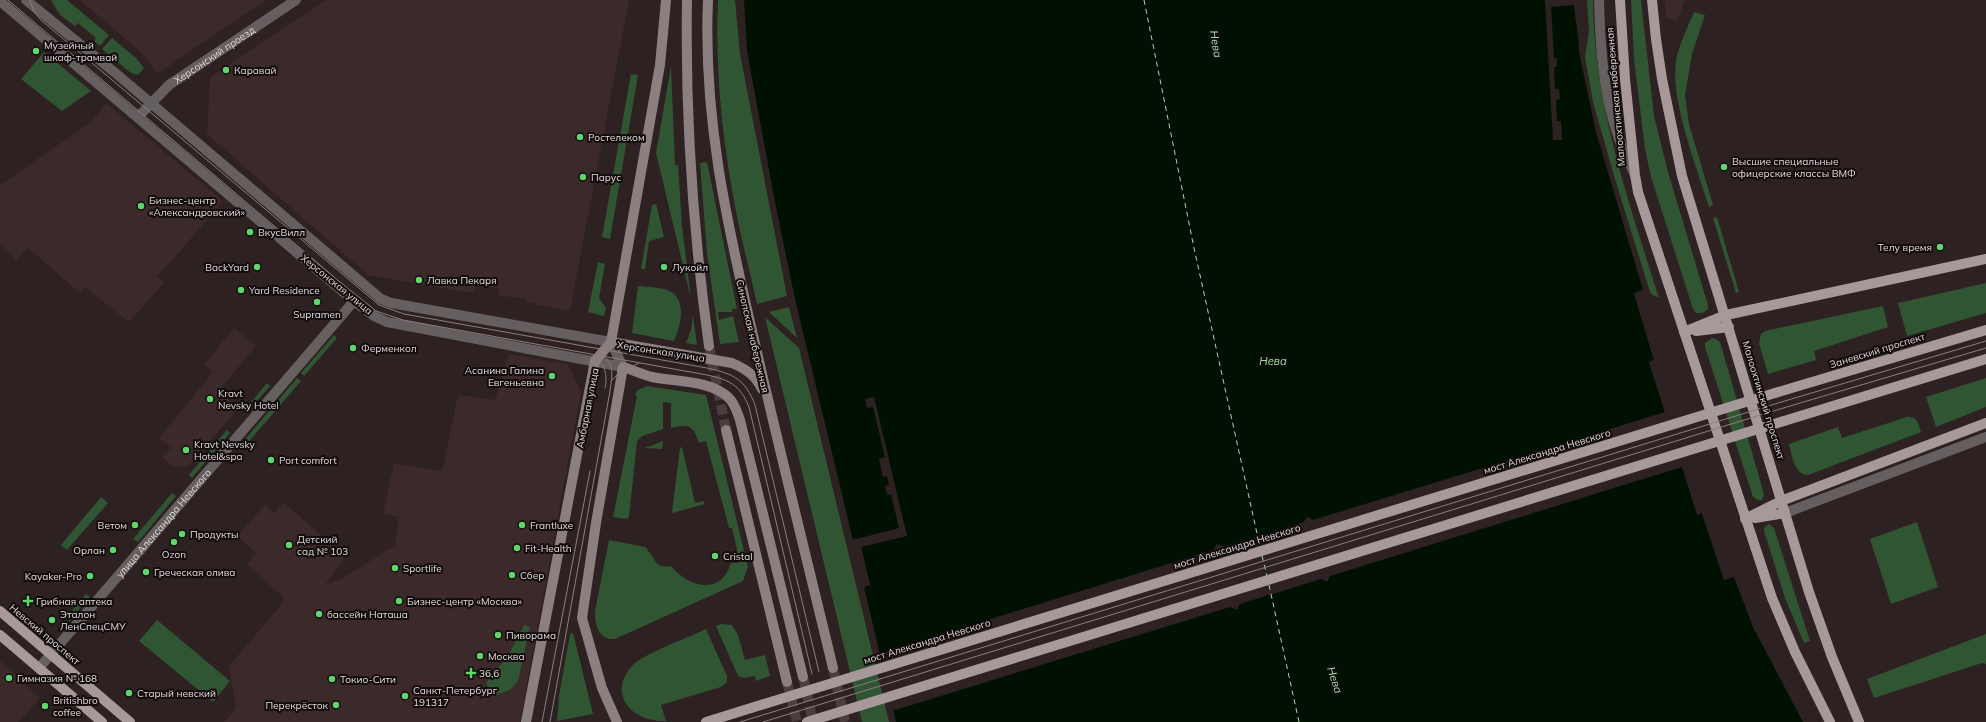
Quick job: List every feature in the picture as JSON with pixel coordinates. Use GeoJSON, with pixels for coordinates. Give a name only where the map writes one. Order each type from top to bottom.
{"type":"FeatureCollection","features":[{"type":"Feature","properties":{"kind":"main road"},"geometry":{"type":"LineString","coordinates":[[611,342],[660,65],[666,0]]}},
{"type":"Feature","properties":{"kind":"main road"},"geometry":{"type":"LineString","coordinates":[[687,0],[690,164],[698,268],[709,346]]}},
{"type":"Feature","properties":{"kind":"main road","name":"Синопская набережная"},"geometry":{"type":"LineString","coordinates":[[708,0],[707,56],[716,161],[724,208],[768,400],[833,668]]}},
{"type":"Feature","properties":{"kind":"main road","name":"Малоохтинская набережная"},"geometry":{"type":"LineString","coordinates":[[1620,0],[1624,71],[1638,192],[1684,332]]}},
{"type":"Feature","properties":{"kind":"main road","name":"Малоохтинский проспект"},"geometry":{"type":"LineString","coordinates":[[1652,0],[1662,79],[1682,176],[1726,315],[1785,514],[1829,650],[1859,722]]}},
{"type":"Feature","properties":{"kind":"main road"},"geometry":{"type":"LineString","coordinates":[[1684,332],[1726,315],[1986,258]]}},
{"type":"Feature","properties":{"kind":"main road"},"geometry":{"type":"LineString","coordinates":[[1684,332],[1729,327]]}},
{"type":"Feature","properties":{"kind":"main road","name":"Заневский проспект"},"geometry":{"type":"LineString","coordinates":[[1775,393],[1986,330]]}},
{"type":"Feature","properties":{"kind":"main road"},"geometry":{"type":"LineString","coordinates":[[1684,332],[1772,598],[1795,652],[1830,722]]}},
{"type":"Feature","properties":{"kind":"main road","name":"Амбарная улица"},"geometry":{"type":"LineString","coordinates":[[526,722],[595,361],[611,342]]}},
{"type":"Feature","properties":{"kind":"main road","name":"Херсонская улица"},"geometry":{"type":"LineString","coordinates":[[611,342],[732,363],[747,369],[758,380],[768,400]]}},
{"type":"Feature","properties":{"kind":"main road"},"geometry":{"type":"LineString","coordinates":[[807,722],[1986,359]]}},
{"type":"Feature","properties":{"kind":"main road"},"geometry":{"type":"LineString","coordinates":[[617,722],[602,688],[582,618],[596,523],[623,367]]}},
{"type":"Feature","properties":{"kind":"main road","name":"Херсонская улица"},"geometry":{"type":"LineString","coordinates":[[623,367],[652,377],[705,386],[720,391],[730,399],[740,420],[803,677]]}},
{"type":"Feature","properties":{"kind":"main road","name":"мост Александра Невского"},"geometry":{"type":"LineString","coordinates":[[706,722],[1775,393]]}},
{"type":"Feature","properties":{"kind":"main road"},"geometry":{"type":"LineString","coordinates":[[1745,519],[1781,501],[1986,423]]}},
{"type":"Feature","properties":{"kind":"main road"},"geometry":{"type":"LineString","coordinates":[[726,430],[787,682]]}},
{"type":"Feature","properties":{"kind":"main road"},"geometry":{"type":"LineString","coordinates":[[1745,519],[1785,514]]}},
{"type":"Feature","properties":{"kind":"main road","name":"Невский проспект"},"geometry":{"type":"LineString","coordinates":[[0,611],[130,722]]}},
{"type":"Feature","properties":{"kind":"main road"},"geometry":{"type":"LineString","coordinates":[[0,635],[102,722]]}},
{"type":"Feature","properties":{"kind":"street","name":"Херсонская улица"},"geometry":{"type":"LineString","coordinates":[[26,0],[151,103],[365,287],[381,299],[391,303],[611,342]]}},
{"type":"Feature","properties":{"kind":"street","name":"Херсонский проезд"},"geometry":{"type":"LineString","coordinates":[[138,117],[169,85],[296,0]]}},
{"type":"Feature","properties":{"kind":"street"},"geometry":{"type":"LineString","coordinates":[[1599,0],[1600,39],[1609,101],[1617,134],[1635,175]]}},
{"type":"Feature","properties":{"kind":"street","name":"Херсонская улица"},"geometry":{"type":"LineString","coordinates":[[0,1],[354,301],[374,316],[387,322],[623,367]]}},
{"type":"Feature","properties":{"kind":"street","name":"улица Александра Невского"},"geometry":{"type":"LineString","coordinates":[[39,668],[365,287]]}},
{"type":"Feature","properties":{"kind":"street"},"geometry":{"type":"LineString","coordinates":[[611,342],[623,367]]}},
{"type":"Feature","properties":{"kind":"street"},"geometry":{"type":"LineString","coordinates":[[1785,514],[1986,437]]}},
{"type":"Feature","properties":{"kind":"shaded area"},"geometry":{"type":"Polygon","coordinates":[[[80,0],[266,0],[157,74],[144,55],[80,0]]]}},
{"type":"Feature","properties":{"kind":"shaded area"},"geometry":{"type":"Polygon","coordinates":[[[326,0],[629,0],[570,311],[526,302],[527,299],[499,296],[500,289],[476,285],[474,292],[458,291],[368,275],[207,134],[210,77],[326,0]]]}},
{"type":"Feature","properties":{"kind":"shaded area"},"geometry":{"type":"Polygon","coordinates":[[[1665,0],[1685,0],[1677,22],[1666,17],[1665,0]]]}},
{"type":"Feature","properties":{"kind":"shaded area"},"geometry":{"type":"Polygon","coordinates":[[[106,103],[223,201],[157,276],[164,283],[129,322],[85,287],[80,293],[28,248],[16,260],[0,245],[0,185],[90,123],[106,103]]]}},
{"type":"Feature","properties":{"kind":"shaded area","name":"Kravt Nevsky Hotel"},"geometry":{"type":"Polygon","coordinates":[[[234,328],[256,346],[219,390],[239,408],[188,466],[173,467],[162,457],[171,448],[159,438],[213,372],[204,365],[234,328]]]}},
{"type":"Feature","properties":{"kind":"shaded area"},"geometry":{"type":"Polygon","coordinates":[[[509,354],[568,364],[581,392],[520,722],[224,722],[236,708],[229,666],[281,605],[284,598],[247,564],[256,553],[237,536],[265,505],[274,513],[283,502],[344,555],[343,560],[325,585],[342,579],[395,545],[399,517],[383,514],[394,463],[442,471],[458,395],[495,400],[509,354]]]}},
{"type":"Feature","properties":{"kind":"shaded area","name":"Гимназия № 168"},"geometry":{"type":"Polygon","coordinates":[[[0,661],[40,698],[19,722],[0,722],[0,661]]]}},
{"type":"Feature","properties":{"kind":"green space"},"geometry":{"type":"Polygon","coordinates":[[[51,0],[67,0],[109,35],[100,46],[94,41],[96,38],[78,23],[75,26],[60,15],[51,0]]]}},
{"type":"Feature","properties":{"kind":"green space"},"geometry":{"type":"Polygon","coordinates":[[[718,0],[735,0],[740,54],[787,296],[757,304],[737,218],[726,155],[720,103],[717,26],[718,0]]]}},
{"type":"Feature","properties":{"kind":"green space"},"geometry":{"type":"Polygon","coordinates":[[[1587,0],[1593,0],[1599,77],[1606,114],[1625,188],[1659,298],[1651,294],[1649,289],[1593,102],[1585,57],[1589,31],[1587,0]]]}},
{"type":"Feature","properties":{"kind":"green space"},"geometry":{"type":"Polygon","coordinates":[[[1631,0],[1641,0],[1654,116],[1668,172],[1708,305],[1708,309],[1703,313],[1696,313],[1693,309],[1651,177],[1645,149],[1634,59],[1631,0]]]}},
{"type":"Feature","properties":{"kind":"green space"},"geometry":{"type":"Polygon","coordinates":[[[1694,12],[1705,15],[1692,54],[1685,95],[1689,124],[1713,205],[1709,207],[1686,134],[1677,95],[1675,77],[1677,55],[1694,12]]]}},
{"type":"Feature","properties":{"kind":"green space"},"geometry":{"type":"Polygon","coordinates":[[[112,38],[136,58],[144,68],[138,75],[131,73],[102,49],[112,38]]]}},
{"type":"Feature","properties":{"kind":"green space"},"geometry":{"type":"Polygon","coordinates":[[[44,52],[91,91],[62,111],[21,79],[44,52]]]}},
{"type":"Feature","properties":{"kind":"green space"},"geometry":{"type":"Polygon","coordinates":[[[671,66],[675,165],[678,165],[682,226],[691,299],[656,153],[671,66]]]}},
{"type":"Feature","properties":{"kind":"green space"},"geometry":{"type":"Polygon","coordinates":[[[631,74],[638,75],[610,239],[602,237],[631,74]]]}},
{"type":"Feature","properties":{"kind":"green space"},"geometry":{"type":"Polygon","coordinates":[[[707,162],[737,309],[732,309],[732,312],[718,312],[719,320],[733,316],[739,342],[720,344],[707,253],[700,163],[707,162]]]}},
{"type":"Feature","properties":{"kind":"green space"},"geometry":{"type":"Polygon","coordinates":[[[656,204],[664,237],[649,241],[645,269],[641,269],[652,205],[656,204]]]}},
{"type":"Feature","properties":{"kind":"green space"},"geometry":{"type":"Polygon","coordinates":[[[1717,217],[1739,292],[1736,293],[1713,218],[1717,217]]]}},
{"type":"Feature","properties":{"kind":"green space"},"geometry":{"type":"Polygon","coordinates":[[[598,262],[605,264],[599,298],[606,308],[604,316],[588,312],[598,262]]]}},
{"type":"Feature","properties":{"kind":"green space"},"geometry":{"type":"Polygon","coordinates":[[[1986,283],[1986,313],[1907,336],[1898,303],[1986,283]]]}},
{"type":"Feature","properties":{"kind":"green space"},"geometry":{"type":"Polygon","coordinates":[[[638,286],[667,290],[674,294],[678,299],[681,312],[679,327],[674,341],[632,333],[638,286]]]}},
{"type":"Feature","properties":{"kind":"green space"},"geometry":{"type":"Polygon","coordinates":[[[1883,306],[1888,327],[1814,351],[1816,360],[1768,374],[1759,343],[1761,334],[1765,331],[1883,306]]]}},
{"type":"Feature","properties":{"kind":"green space"},"geometry":{"type":"Polygon","coordinates":[[[789,307],[797,338],[769,312],[789,307]]]}},
{"type":"Feature","properties":{"kind":"green space"},"geometry":{"type":"Polygon","coordinates":[[[693,316],[697,345],[686,343],[691,330],[693,316]]]}},
{"type":"Feature","properties":{"kind":"green space"},"geometry":{"type":"Polygon","coordinates":[[[765,317],[799,348],[889,722],[862,722],[765,317]]]}},
{"type":"Feature","properties":{"kind":"green space"},"geometry":{"type":"Polygon","coordinates":[[[334,335],[337,338],[304,376],[301,373],[334,335]]]}},
{"type":"Feature","properties":{"kind":"green space"},"geometry":{"type":"Polygon","coordinates":[[[1712,338],[1720,342],[1764,494],[1762,500],[1758,500],[1753,497],[1705,347],[1705,343],[1712,338]]]}},
{"type":"Feature","properties":{"kind":"green space"},"geometry":{"type":"Polygon","coordinates":[[[297,378],[301,381],[245,446],[242,443],[297,378]]]}},
{"type":"Feature","properties":{"kind":"green space"},"geometry":{"type":"Polygon","coordinates":[[[1986,378],[1986,407],[1936,427],[1926,397],[1986,378]]]}},
{"type":"Feature","properties":{"kind":"green space"},"geometry":{"type":"Polygon","coordinates":[[[267,383],[270,386],[247,413],[244,411],[267,383]]]}},
{"type":"Feature","properties":{"kind":"green space"},"geometry":{"type":"Polygon","coordinates":[[[647,386],[706,395],[748,567],[743,581],[615,639],[609,639],[599,631],[595,611],[609,540],[645,547],[656,562],[661,566],[671,566],[678,574],[695,583],[704,585],[712,584],[720,580],[726,574],[731,563],[737,563],[737,549],[732,528],[729,528],[706,441],[699,443],[695,432],[690,427],[682,426],[671,428],[671,403],[663,402],[663,429],[642,436],[637,441],[629,517],[627,519],[613,517],[637,396],[635,394],[638,390],[647,386]]]}},
{"type":"Feature","properties":{"kind":"green space"},"geometry":{"type":"Polygon","coordinates":[[[1907,417],[1915,419],[1921,432],[1808,475],[1800,472],[1794,464],[1789,444],[1838,427],[1842,438],[1907,417]]]}},
{"type":"Feature","properties":{"kind":"green space"},"geometry":{"type":"Polygon","coordinates":[[[227,430],[230,433],[192,478],[189,475],[227,430]]]}},
{"type":"Feature","properties":{"kind":"green space"},"geometry":{"type":"Polygon","coordinates":[[[663,441],[662,449],[645,448],[663,441]]]}},
{"type":"Feature","properties":{"kind":"green space"},"geometry":{"type":"Polygon","coordinates":[[[682,447],[695,503],[703,501],[705,504],[672,513],[680,448],[682,447]]]}},
{"type":"Feature","properties":{"kind":"green space"},"geometry":{"type":"Polygon","coordinates":[[[172,493],[176,496],[138,542],[133,539],[172,493]]]}},
{"type":"Feature","properties":{"kind":"green space"},"geometry":{"type":"Polygon","coordinates":[[[101,497],[108,503],[67,550],[61,545],[101,497]]]}},
{"type":"Feature","properties":{"kind":"green space"},"geometry":{"type":"Polygon","coordinates":[[[1917,522],[1938,587],[1891,604],[1870,539],[1917,522]]]}},
{"type":"Feature","properties":{"kind":"green space"},"geometry":{"type":"Polygon","coordinates":[[[1769,524],[1774,528],[1810,641],[1804,643],[1785,598],[1764,531],[1764,528],[1769,524]]]}},
{"type":"Feature","properties":{"kind":"green space"},"geometry":{"type":"Polygon","coordinates":[[[86,594],[90,597],[69,621],[66,618],[86,594]]]}},
{"type":"Feature","properties":{"kind":"green space"},"geometry":{"type":"Polygon","coordinates":[[[157,620],[230,681],[213,702],[139,641],[157,620]]]}},
{"type":"Feature","properties":{"kind":"green space"},"geometry":{"type":"Polygon","coordinates":[[[721,624],[732,625],[738,635],[745,660],[765,655],[770,676],[756,681],[755,676],[744,678],[738,676],[716,626],[721,624]]]}},
{"type":"Feature","properties":{"kind":"green space"},"geometry":{"type":"Polygon","coordinates":[[[524,625],[530,627],[518,681],[510,690],[492,696],[486,683],[508,656],[524,625]]]}},
{"type":"Feature","properties":{"kind":"green space"},"geometry":{"type":"Polygon","coordinates":[[[706,629],[727,676],[727,682],[721,687],[661,705],[666,721],[642,717],[633,711],[626,704],[622,687],[625,676],[632,666],[656,651],[706,629]]]}},
{"type":"Feature","properties":{"kind":"green space"},"geometry":{"type":"Polygon","coordinates":[[[573,633],[593,714],[557,721],[559,696],[570,634],[573,633]]]}},
{"type":"Feature","properties":{"kind":"green space"},"geometry":{"type":"Polygon","coordinates":[[[1986,634],[1986,664],[1982,663],[1874,698],[1867,679],[1986,634]]]}},
{"type":"Feature","properties":{"kind":"water","name":"Нева"},"geometry":{"type":"Polygon","coordinates":[[[744,0],[1574,0],[1580,57],[1596,132],[1643,290],[1634,293],[1654,360],[1649,362],[1698,515],[1702,513],[1724,580],[1734,577],[1753,627],[1803,722],[896,722],[864,587],[870,585],[859,538],[853,540],[795,299],[774,197],[747,51],[744,0]]]}},
{"type":"Feature","properties":{"kind":"pier"},"geometry":{"type":"Polygon","coordinates":[[[1545,0],[1576,0],[1578,23],[1576,23],[1574,5],[1551,7],[1554,58],[1557,58],[1557,67],[1554,67],[1555,89],[1559,89],[1560,99],[1556,100],[1557,121],[1561,121],[1562,140],[1553,140],[1545,0]]]}},
{"type":"Feature","properties":{"kind":"pier"},"geometry":{"type":"Polygon","coordinates":[[[1643,290],[1644,292],[1637,294],[1656,360],[1652,363],[1699,512],[1704,512],[1726,578],[1733,575],[1734,577],[1724,580],[1702,513],[1697,515],[1682,467],[1330,576],[1327,582],[1321,579],[1240,604],[1237,610],[1230,607],[892,711],[878,654],[1213,550],[1217,544],[1224,547],[1304,522],[1307,517],[1313,520],[1665,412],[1649,362],[1654,360],[1634,293],[1643,290]]]}},
{"type":"Feature","properties":{"kind":"pier"},"geometry":{"type":"Polygon","coordinates":[[[874,397],[907,536],[861,547],[870,585],[864,587],[863,585],[868,584],[858,541],[853,542],[853,540],[899,528],[891,494],[887,495],[885,486],[889,485],[887,476],[883,477],[879,459],[885,457],[873,407],[867,408],[865,399],[874,397]]]}},
{"type":"Feature","properties":{"kind":"ferry route"},"geometry":{"type":"LineString","coordinates":[[1144,0],[1194,248],[1260,547]]}},
{"type":"Feature","properties":{"kind":"ferry route"},"geometry":{"type":"LineString","coordinates":[[1262,556],[1267,576]]}},
{"type":"Feature","properties":{"kind":"ferry route"},"geometry":{"type":"LineString","coordinates":[[1269,585],[1299,722]]}},
{"type":"Feature","properties":{"kind":"tunnel"},"geometry":{"type":"LineString","coordinates":[[709,346],[726,430]]}},
{"type":"Feature","properties":{"kind":"tunnel"},"geometry":{"type":"LineString","coordinates":[[833,668],[845,722]]}},
{"type":"Feature","properties":{"kind":"tunnel"},"geometry":{"type":"LineString","coordinates":[[803,677],[813,722]]}},
{"type":"Feature","properties":{"kind":"tunnel"},"geometry":{"type":"LineString","coordinates":[[787,682],[797,722]]}},
{"type":"Feature","properties":{"kind":"tram line"},"geometry":{"type":"LineString","coordinates":[[8,0],[376,311],[403,320],[707,375],[722,379],[738,389],[742,393],[749,407],[812,674]]}},
{"type":"Feature","properties":{"kind":"tram line"},"geometry":{"type":"LineString","coordinates":[[30,0],[34,12],[41,20],[379,305],[404,314],[707,368],[731,375],[743,383],[755,405],[819,672]]}},
{"type":"Feature","properties":{"kind":"tram line"},"geometry":{"type":"LineString","coordinates":[[740,722],[1778,403],[1986,341]]}},
{"type":"Feature","properties":{"kind":"tram line"},"geometry":{"type":"LineString","coordinates":[[763,722],[1780,409],[1986,348]]}},
{"type":"Feature","properties":{"kind":"tram line"},"geometry":{"type":"LineString","coordinates":[[550,722],[610,391],[612,372],[607,359],[603,355]]}},
{"type":"Feature","properties":{"kind":"tram line"},"geometry":{"type":"LineString","coordinates":[[592,356],[600,362],[606,373],[605,388]]}},
{"type":"Feature","properties":{"kind":"tram line"},"geometry":{"type":"LineString","coordinates":[[611,381],[619,373],[639,363]]}},
{"type":"Feature","properties":{"kind":"tram line"},"geometry":{"type":"LineString","coordinates":[[542,722],[590,471]]}},
{"type":"Feature","properties":{"kind":"place","name":"Музейный шкаф-трамвай"},"geometry":{"type":"Point","coordinates":[36,51]}},
{"type":"Feature","properties":{"kind":"place","name":"Каравай"},"geometry":{"type":"Point","coordinates":[226,70]}},
{"type":"Feature","properties":{"kind":"place","name":"Ростелеком"},"geometry":{"type":"Point","coordinates":[580,137]}},
{"type":"Feature","properties":{"kind":"place","name":"Высшие специальные офицерские классы ВМФ"},"geometry":{"type":"Point","coordinates":[1724,167]}},
{"type":"Feature","properties":{"kind":"place","name":"Парус"},"geometry":{"type":"Point","coordinates":[583,177]}},
{"type":"Feature","properties":{"kind":"place","name":"Бизнес-центр «Александровский»"},"geometry":{"type":"Point","coordinates":[141,206]}},
{"type":"Feature","properties":{"kind":"place","name":"ВкусВилл"},"geometry":{"type":"Point","coordinates":[250,232]}},
{"type":"Feature","properties":{"kind":"place","name":"Телу время"},"geometry":{"type":"Point","coordinates":[1940,247]}},
{"type":"Feature","properties":{"kind":"place","name":"BackYard"},"geometry":{"type":"Point","coordinates":[257,267]}},
{"type":"Feature","properties":{"kind":"place","name":"Лукойл"},"geometry":{"type":"Point","coordinates":[664,267]}},
{"type":"Feature","properties":{"kind":"place","name":"Лавка Пекаря"},"geometry":{"type":"Point","coordinates":[419,280]}},
{"type":"Feature","properties":{"kind":"place","name":"Yard Residence"},"geometry":{"type":"Point","coordinates":[241,290]}},
{"type":"Feature","properties":{"kind":"place","name":"Supramen"},"geometry":{"type":"Point","coordinates":[317,302]}},
{"type":"Feature","properties":{"kind":"place","name":"Ферменкол"},"geometry":{"type":"Point","coordinates":[353,348]}},
{"type":"Feature","properties":{"kind":"place","name":"Асанина Галина Евгеньевна"},"geometry":{"type":"Point","coordinates":[552,376]}},
{"type":"Feature","properties":{"kind":"place","name":"Kravt Nevsky Hotel"},"geometry":{"type":"Point","coordinates":[210,399]}},
{"type":"Feature","properties":{"kind":"place","name":"Kravt Nevsky Hotel&spa"},"geometry":{"type":"Point","coordinates":[186,450]}},
{"type":"Feature","properties":{"kind":"place","name":"Port comfort"},"geometry":{"type":"Point","coordinates":[271,460]}},
{"type":"Feature","properties":{"kind":"place","name":"Ветом"},"geometry":{"type":"Point","coordinates":[135,525]}},
{"type":"Feature","properties":{"kind":"place","name":"Frantluxe"},"geometry":{"type":"Point","coordinates":[522,525]}},
{"type":"Feature","properties":{"kind":"place","name":"Продукты"},"geometry":{"type":"Point","coordinates":[182,534]}},
{"type":"Feature","properties":{"kind":"place","name":"Ozon"},"geometry":{"type":"Point","coordinates":[174,542]}},
{"type":"Feature","properties":{"kind":"place","name":"Детский сад № 103"},"geometry":{"type":"Point","coordinates":[289,545]}},
{"type":"Feature","properties":{"kind":"place","name":"Fit-Health"},"geometry":{"type":"Point","coordinates":[517,548]}},
{"type":"Feature","properties":{"kind":"place","name":"Орлан"},"geometry":{"type":"Point","coordinates":[113,550]}},
{"type":"Feature","properties":{"kind":"place","name":"Cristal"},"geometry":{"type":"Point","coordinates":[715,556]}},
{"type":"Feature","properties":{"kind":"place","name":"Sportlife"},"geometry":{"type":"Point","coordinates":[395,568]}},
{"type":"Feature","properties":{"kind":"place","name":"Греческая олива"},"geometry":{"type":"Point","coordinates":[146,572]}},
{"type":"Feature","properties":{"kind":"place","name":"Сбер"},"geometry":{"type":"Point","coordinates":[512,575]}},
{"type":"Feature","properties":{"kind":"place","name":"Kayaker-Pro"},"geometry":{"type":"Point","coordinates":[90,576]}},
{"type":"Feature","properties":{"kind":"place","name":"Грибная аптека"},"geometry":{"type":"Point","coordinates":[28,601]}},
{"type":"Feature","properties":{"kind":"place","name":"Бизнес-центр «Москва»"},"geometry":{"type":"Point","coordinates":[399,601]}},
{"type":"Feature","properties":{"kind":"place","name":"бассейн Наташа"},"geometry":{"type":"Point","coordinates":[319,614]}},
{"type":"Feature","properties":{"kind":"place","name":"Эталон ЛенСпецСМУ"},"geometry":{"type":"Point","coordinates":[52,620]}},
{"type":"Feature","properties":{"kind":"place","name":"Пиворама"},"geometry":{"type":"Point","coordinates":[498,635]}},
{"type":"Feature","properties":{"kind":"place","name":"Москва"},"geometry":{"type":"Point","coordinates":[480,656]}},
{"type":"Feature","properties":{"kind":"place","name":"36,6"},"geometry":{"type":"Point","coordinates":[471,673]}},
{"type":"Feature","properties":{"kind":"place","name":"Гимназия № 168"},"geometry":{"type":"Point","coordinates":[9,678]}},
{"type":"Feature","properties":{"kind":"place","name":"Токио-Сити"},"geometry":{"type":"Point","coordinates":[332,679]}},
{"type":"Feature","properties":{"kind":"place","name":"Старый невский"},"geometry":{"type":"Point","coordinates":[129,693]}},
{"type":"Feature","properties":{"kind":"place","name":"Санкт-Петербург 191317"},"geometry":{"type":"Point","coordinates":[405,696]}},
{"type":"Feature","properties":{"kind":"place","name":"Перекрёсток"},"geometry":{"type":"Point","coordinates":[336,705]}},
{"type":"Feature","properties":{"kind":"place","name":"Britishbro coffee"},"geometry":{"type":"Point","coordinates":[45,706]}}]}
